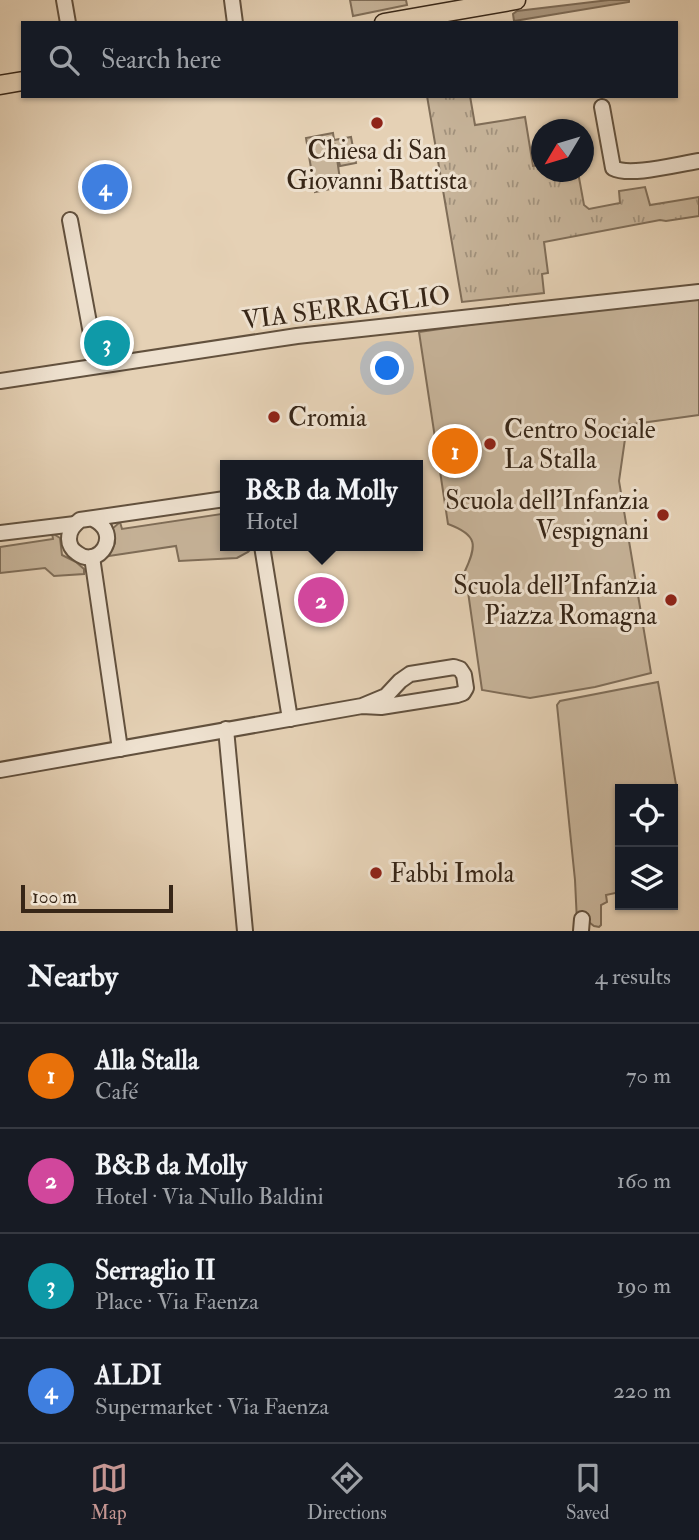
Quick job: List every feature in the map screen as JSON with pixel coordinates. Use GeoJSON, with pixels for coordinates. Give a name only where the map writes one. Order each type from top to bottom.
{"type":"FeatureCollection","features":[{"type":"Feature","properties":{"kind":"main road"},"geometry":{"type":"LineString","coordinates":[[395,21],[516,0]]}},
{"type":"Feature","properties":{"kind":"main road"},"geometry":{"type":"LineString","coordinates":[[0,85],[21,81]]}},
{"type":"Feature","properties":{"kind":"street"},"geometry":{"type":"LineString","coordinates":[[64,0],[68,21]]}},
{"type":"Feature","properties":{"kind":"street"},"geometry":{"type":"LineString","coordinates":[[232,0],[235,21]]}},
{"type":"Feature","properties":{"kind":"street"},"geometry":{"type":"LineString","coordinates":[[602,107],[613,168],[621,172],[634,172],[699,161]]}},
{"type":"Feature","properties":{"kind":"street"},"geometry":{"type":"LineString","coordinates":[[70,220],[97,366]]}},
{"type":"Feature","properties":{"kind":"street","name":"VIA SERRAGLIO"},"geometry":{"type":"LineString","coordinates":[[0,381],[297,336],[699,292]]}},
{"type":"Feature","properties":{"kind":"street"},"geometry":{"type":"LineString","coordinates":[[2,533],[220,500]]}},
{"type":"Feature","properties":{"kind":"street"},"geometry":{"type":"LineString","coordinates":[[75,524],[69,535],[71,547],[79,555],[92,557],[103,551],[108,539],[104,527],[93,519]]}},
{"type":"Feature","properties":{"kind":"street"},"geometry":{"type":"LineString","coordinates":[[263,551],[290,719]]}},
{"type":"Feature","properties":{"kind":"street"},"geometry":{"type":"LineString","coordinates":[[92,557],[120,749]]}},
{"type":"Feature","properties":{"kind":"street"},"geometry":{"type":"LineString","coordinates":[[0,770],[362,706],[386,696],[410,674],[454,667],[460,669],[464,675],[466,688],[463,693],[457,695],[381,707],[362,706]]}},
{"type":"Feature","properties":{"kind":"street"},"geometry":{"type":"LineString","coordinates":[[226,729],[245,931]]}},
{"type":"Feature","properties":{"kind":"green space"},"geometry":{"type":"Polygon","coordinates":[[[350,0],[406,0],[407,5],[353,16],[350,0]]]}},
{"type":"Feature","properties":{"kind":"green space"},"geometry":{"type":"Polygon","coordinates":[[[427,98],[470,98],[475,125],[525,117],[531,154],[531,182],[580,182],[584,205],[589,209],[620,203],[619,191],[645,187],[650,205],[699,197],[699,216],[660,220],[544,242],[548,273],[542,274],[544,293],[462,302],[427,98]]]}},
{"type":"Feature","properties":{"kind":"green space"},"geometry":{"type":"Polygon","coordinates":[[[333,133],[334,140],[351,137],[356,163],[340,166],[335,144],[341,187],[315,192],[306,138],[333,133]]]}},
{"type":"Feature","properties":{"kind":"green space"},"geometry":{"type":"Polygon","coordinates":[[[699,292],[699,415],[627,425],[619,481],[651,673],[595,687],[530,698],[482,690],[465,571],[472,554],[472,542],[465,532],[448,524],[419,332],[699,292]]]}},
{"type":"Feature","properties":{"kind":"green space"},"geometry":{"type":"Polygon","coordinates":[[[220,514],[220,551],[249,551],[237,558],[179,561],[176,546],[109,556],[115,543],[112,529],[120,522],[122,529],[220,514]]]}},
{"type":"Feature","properties":{"kind":"green space"},"geometry":{"type":"Polygon","coordinates":[[[52,533],[60,538],[62,555],[76,562],[84,569],[84,574],[54,576],[45,568],[0,573],[0,547],[53,539],[52,533]]]}},
{"type":"Feature","properties":{"kind":"green space"},"geometry":{"type":"Polygon","coordinates":[[[658,682],[676,784],[615,784],[615,893],[606,895],[607,902],[601,905],[599,927],[577,922],[557,705],[560,701],[658,682]]]}},
{"type":"Feature","properties":{"kind":"shaded area"},"geometry":{"type":"Polygon","coordinates":[[[609,0],[629,2],[514,21],[513,14],[517,11],[609,0]]]}},
{"type":"Feature","properties":{"kind":"place","name":"Chiesa di San Giovanni Battista"},"geometry":{"type":"Point","coordinates":[377,123]}},
{"type":"Feature","properties":{"kind":"place","name":"ALDI"},"geometry":{"type":"Point","coordinates":[105,187]}},
{"type":"Feature","properties":{"kind":"place","name":"Serraglio II"},"geometry":{"type":"Point","coordinates":[107,343]}},
{"type":"Feature","properties":{"kind":"place","name":"Cromia"},"geometry":{"type":"Point","coordinates":[274,417]}},
{"type":"Feature","properties":{"kind":"place","name":"Centro Sociale La Stalla"},"geometry":{"type":"Point","coordinates":[490,444]}},
{"type":"Feature","properties":{"kind":"place","name":"Alla Stalla"},"geometry":{"type":"Point","coordinates":[455,451]}},
{"type":"Feature","properties":{"kind":"place","name":"Scuola dell'Infanzia Vespignani"},"geometry":{"type":"Point","coordinates":[663,515]}},
{"type":"Feature","properties":{"kind":"place","name":"B&B da Molly"},"geometry":{"type":"Point","coordinates":[321,600]}},
{"type":"Feature","properties":{"kind":"place","name":"Scuola dell'Infanzia Piazza Romagna"},"geometry":{"type":"Point","coordinates":[671,600]}},
{"type":"Feature","properties":{"kind":"place","name":"Fabbi Imola"},"geometry":{"type":"Point","coordinates":[376,873]}}]}
